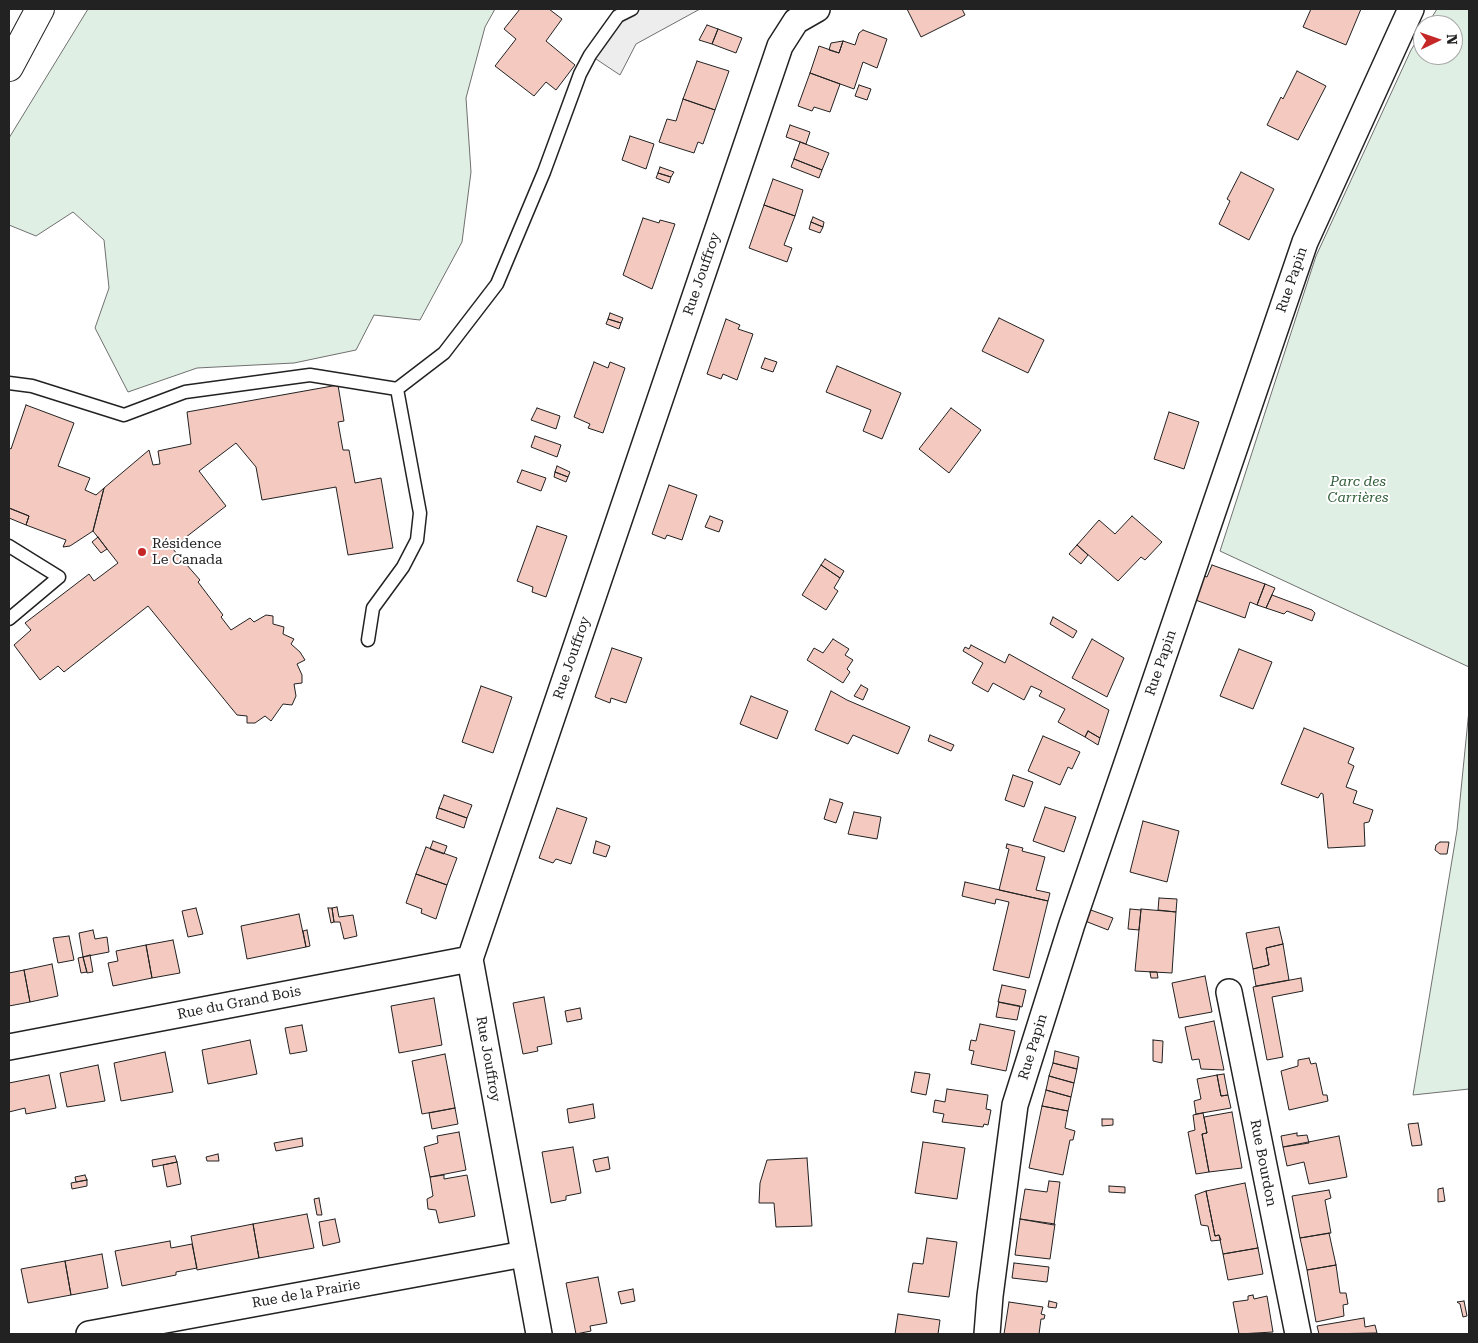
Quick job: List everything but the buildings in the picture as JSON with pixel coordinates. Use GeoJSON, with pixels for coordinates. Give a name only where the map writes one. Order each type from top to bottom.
{"type":"FeatureCollection","features":[{"type":"Feature","properties":{"kind":"main road"},"geometry":{"type":"LineString","coordinates":[[9,67],[40,9]]}},
{"type":"Feature","properties":{"kind":"street","name":"Rue Jouffroy"},"geometry":{"type":"LineString","coordinates":[[539,1334],[470,959],[780,46],[796,21],[817,9]]}},
{"type":"Feature","properties":{"kind":"street","name":"Rue Papin"},"geometry":{"type":"LineString","coordinates":[[987,1334],[990,1296],[1015,1105],[1072,924],[1305,242],[1410,11]]}},
{"type":"Feature","properties":{"kind":"street","name":"Rue du Grand Bois"},"geometry":{"type":"LineString","coordinates":[[9,1047],[470,959]]}},
{"type":"Feature","properties":{"kind":"street","name":"Rue Bourdon"},"geometry":{"type":"LineString","coordinates":[[1229,992],[1298,1334]]}},
{"type":"Feature","properties":{"kind":"street","name":"Rue de la Prairie"},"geometry":{"type":"LineString","coordinates":[[89,1334],[142,1329],[524,1254]]}},
{"type":"Feature","properties":{"kind":"lane"},"geometry":{"type":"LineString","coordinates":[[9,383],[32,386],[124,415],[184,392],[310,374],[397,389],[444,353],[497,284],[544,172],[580,74],[590,55],[618,16],[632,9]]}},
{"type":"Feature","properties":{"kind":"lane"},"geometry":{"type":"LineString","coordinates":[[368,640],[373,608],[403,568],[417,540],[420,513],[397,389]]}},
{"type":"Feature","properties":{"kind":"lane"},"geometry":{"type":"LineString","coordinates":[[9,546],[59,577],[9,618]]}},
{"type":"Feature","properties":{"kind":"green space"},"geometry":{"type":"Polygon","coordinates":[[[88,9],[495,9],[485,27],[466,98],[471,172],[462,242],[420,320],[374,315],[356,350],[294,363],[197,368],[128,392],[95,328],[109,288],[104,240],[73,212],[36,236],[9,225],[9,138],[88,9]]]}},
{"type":"Feature","properties":{"kind":"green space","name":"Parc des Carrières"},"geometry":{"type":"Polygon","coordinates":[[[1437,9],[1469,9],[1469,667],[1220,551],[1316,256],[1411,50],[1413,47],[1413,65],[1463,65],[1463,15],[1433,15],[1437,9]]]}},
{"type":"Feature","properties":{"kind":"green space"},"geometry":{"type":"Polygon","coordinates":[[[1469,710],[1469,1089],[1413,1095],[1457,830],[1469,710]]]}},
{"type":"Feature","properties":{"kind":"shaded area"},"geometry":{"type":"Polygon","coordinates":[[[632,9],[700,9],[636,44],[620,75],[590,55],[632,9]]]}},
{"type":"Feature","properties":{"kind":"place","name":"Résidence Le Canada"},"geometry":{"type":"Point","coordinates":[142,552]}}]}
